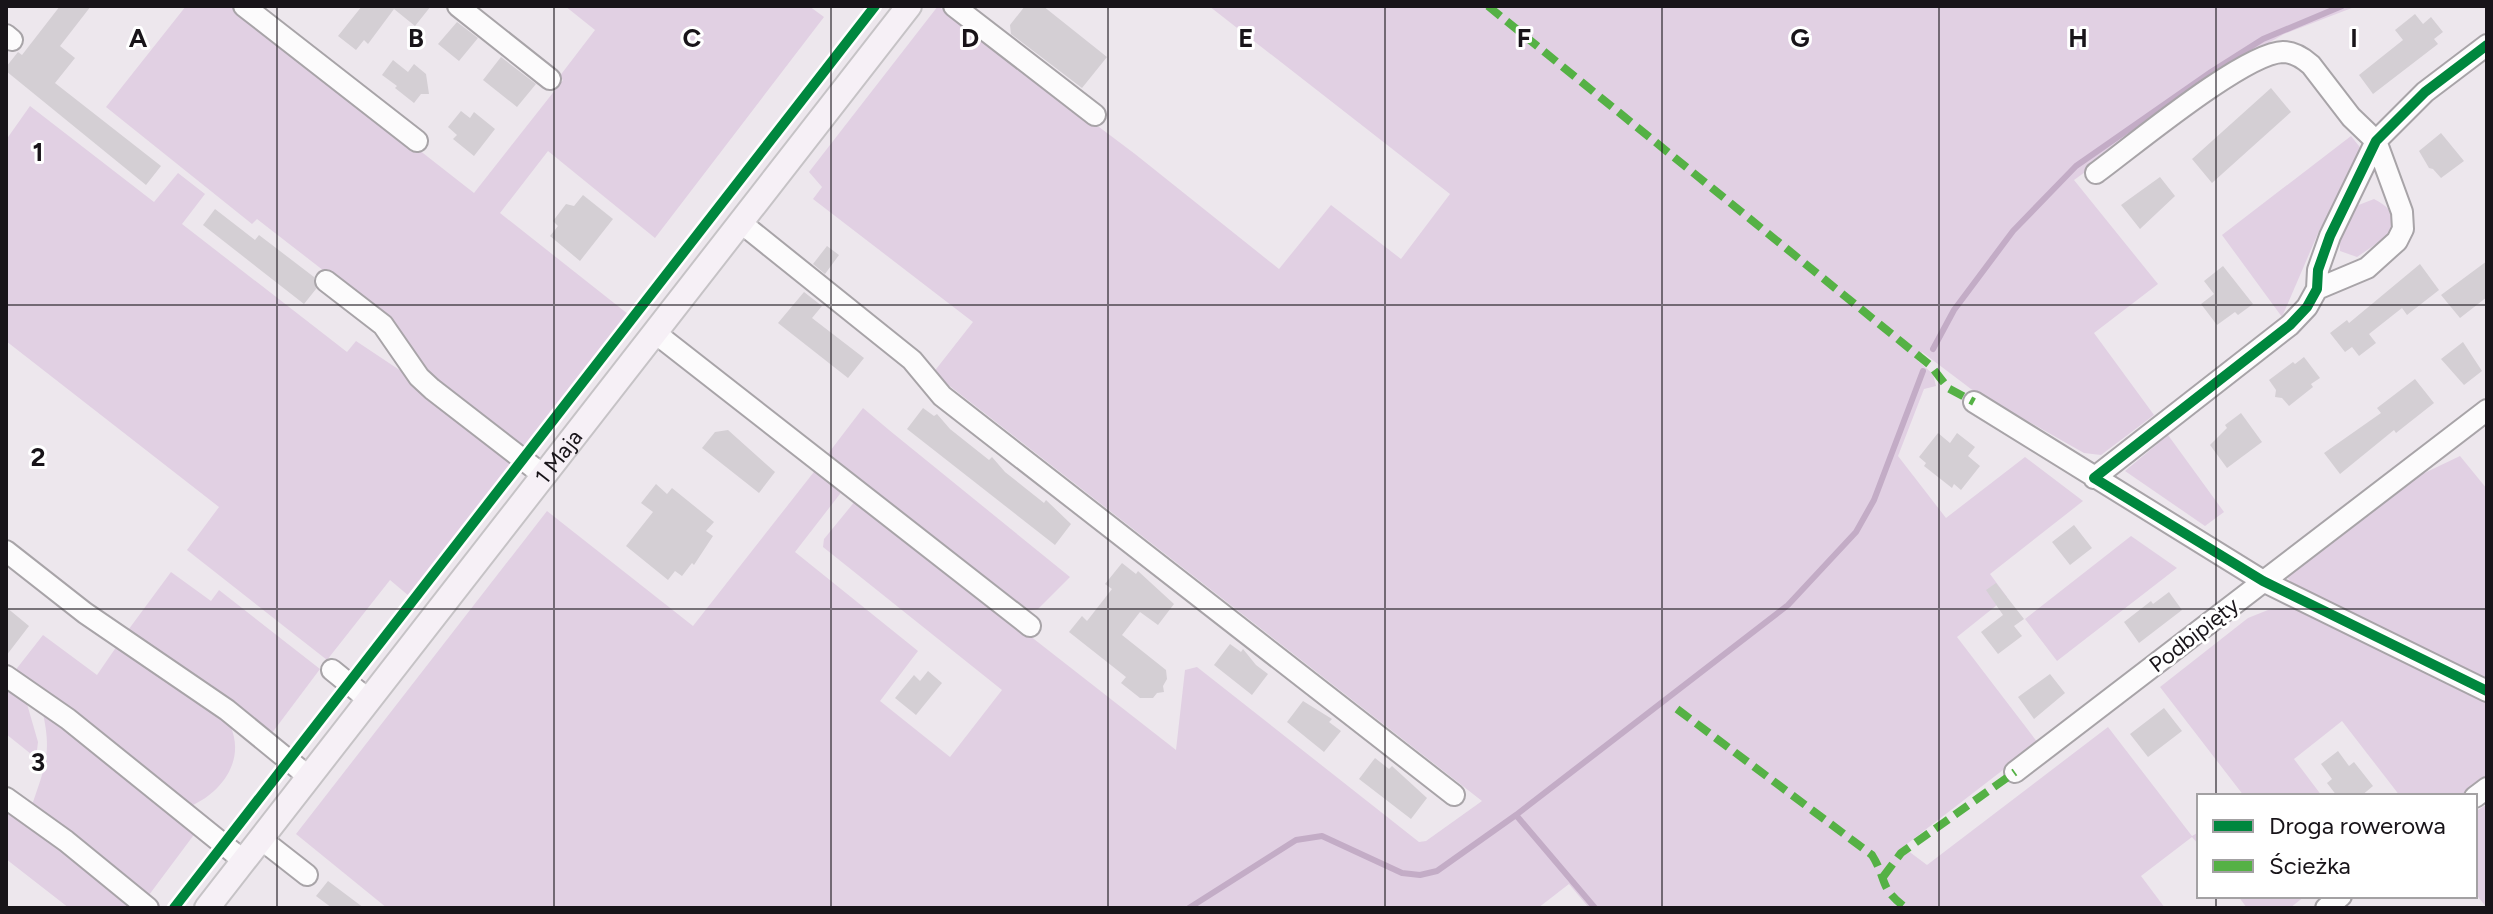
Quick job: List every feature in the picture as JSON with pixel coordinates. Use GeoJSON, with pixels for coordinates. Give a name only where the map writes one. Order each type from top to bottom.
{"type":"FeatureCollection","features":[{"type":"Feature","properties":{"kind":"main road","name":"1 Maja"},"geometry":{"type":"LineString","coordinates":[[207,908],[909,6]]}},
{"type":"Feature","properties":{"kind":"street"},"geometry":{"type":"LineString","coordinates":[[244,6],[417,141]]}},
{"type":"Feature","properties":{"kind":"street"},"geometry":{"type":"LineString","coordinates":[[458,6],[550,79]]}},
{"type":"Feature","properties":{"kind":"street"},"geometry":{"type":"LineString","coordinates":[[954,6],[1095,115]]}},
{"type":"Feature","properties":{"kind":"street"},"geometry":{"type":"LineString","coordinates":[[2094,478],[2290,325],[2307,307],[2317,289],[2318,270],[2330,236],[2376,141],[2425,92],[2487,45]]}},
{"type":"Feature","properties":{"kind":"street"},"geometry":{"type":"LineString","coordinates":[[2096,173],[2225,77],[2255,61],[2280,52],[2290,53],[2311,65],[2351,117],[2376,141],[2402,212],[2403,229],[2397,241],[2367,268],[2317,289]]}},
{"type":"Feature","properties":{"kind":"street"},"geometry":{"type":"LineString","coordinates":[[740,222],[912,360],[942,396],[1454,795]]}},
{"type":"Feature","properties":{"kind":"street"},"geometry":{"type":"LineString","coordinates":[[326,281],[383,325],[419,377],[432,389],[543,475]]}},
{"type":"Feature","properties":{"kind":"street"},"geometry":{"type":"LineString","coordinates":[[654,332],[1030,626]]}},
{"type":"Feature","properties":{"kind":"street"},"geometry":{"type":"LineString","coordinates":[[1974,402],[2263,581],[2487,691]]}},
{"type":"Feature","properties":{"kind":"street","name":"Podbipięty"},"geometry":{"type":"LineString","coordinates":[[2015,772],[2487,410]]}},
{"type":"Feature","properties":{"kind":"street"},"geometry":{"type":"LineString","coordinates":[[6,551],[85,613],[227,710],[309,777]]}},
{"type":"Feature","properties":{"kind":"street"},"geometry":{"type":"LineString","coordinates":[[332,670],[369,700]]}},
{"type":"Feature","properties":{"kind":"street"},"geometry":{"type":"LineString","coordinates":[[6,676],[68,719],[244,861]]}},
{"type":"Feature","properties":{"kind":"street"},"geometry":{"type":"LineString","coordinates":[[6,798],[66,841],[148,908]]}},
{"type":"Feature","properties":{"kind":"street"},"geometry":{"type":"LineString","coordinates":[[261,839],[307,875]]}},
{"type":"Feature","properties":{"kind":"shaded area"},"geometry":{"type":"Polygon","coordinates":[[[186,6],[235,6],[474,193],[563,80],[559,77],[595,30],[565,6],[809,6],[824,17],[655,238],[548,151],[500,213],[628,314],[523,450],[445,393],[377,312],[257,219],[252,224],[106,107],[186,6]]]}},
{"type":"Feature","properties":{"kind":"shaded area"},"geometry":{"type":"Polygon","coordinates":[[[938,6],[1135,154],[1279,269],[1331,205],[1401,259],[1450,194],[1209,6],[2357,6],[2284,34],[2246,56],[2074,180],[2158,284],[2094,333],[2154,415],[2101,455],[2084,453],[1971,389],[1922,352],[1918,361],[1933,374],[1936,386],[1924,389],[1898,456],[1946,518],[2025,457],[2083,501],[1990,574],[2007,597],[1957,637],[2038,743],[1903,847],[1927,865],[2108,727],[2192,836],[2197,833],[2197,843],[2192,837],[2141,876],[2165,908],[1589,908],[1569,884],[1538,908],[387,908],[296,834],[547,511],[693,626],[817,468],[843,490],[795,552],[918,651],[880,701],[950,757],[1002,690],[823,547],[824,539],[856,500],[1176,750],[1185,670],[1197,667],[1419,842],[1426,841],[1482,801],[933,373],[973,322],[813,199],[822,187],[809,172],[938,6]]]}},
{"type":"Feature","properties":{"kind":"shaded area"},"geometry":{"type":"Polygon","coordinates":[[[30,106],[154,202],[178,173],[205,194],[182,224],[347,352],[356,341],[410,377],[513,462],[409,596],[390,580],[327,660],[187,550],[219,507],[6,341],[6,140],[30,106]]]}},
{"type":"Feature","properties":{"kind":"shaded area"},"geometry":{"type":"Polygon","coordinates":[[[2351,136],[2363,151],[2319,231],[2282,317],[2222,235],[2351,136]]]}},
{"type":"Feature","properties":{"kind":"shaded area"},"geometry":{"type":"Polygon","coordinates":[[[2374,199],[2390,212],[2392,233],[2357,257],[2340,251],[2340,242],[2356,206],[2374,199]]]}},
{"type":"Feature","properties":{"kind":"shaded area"},"geometry":{"type":"Polygon","coordinates":[[[863,408],[1070,577],[1038,609],[1021,612],[824,459],[863,408]]]}},
{"type":"Feature","properties":{"kind":"shaded area"},"geometry":{"type":"Polygon","coordinates":[[[2168,435],[2224,512],[2205,526],[2125,471],[2168,435]]]}},
{"type":"Feature","properties":{"kind":"shaded area"},"geometry":{"type":"Polygon","coordinates":[[[2460,456],[2487,489],[2487,683],[2291,582],[2284,574],[2414,478],[2460,456]]]}},
{"type":"Feature","properties":{"kind":"shaded area"},"geometry":{"type":"Polygon","coordinates":[[[2131,536],[2177,568],[2057,661],[2025,619],[2131,536]]]}},
{"type":"Feature","properties":{"kind":"shaded area"},"geometry":{"type":"Polygon","coordinates":[[[171,572],[211,601],[219,590],[320,669],[269,737],[126,633],[171,572]]]}},
{"type":"Feature","properties":{"kind":"shaded area"},"geometry":{"type":"Polygon","coordinates":[[[2301,607],[2487,699],[2487,779],[2464,794],[2398,794],[2342,721],[2294,759],[2320,794],[2242,794],[2160,687],[2248,618],[2268,610],[2301,607]]]}},
{"type":"Feature","properties":{"kind":"shaded area"},"geometry":{"type":"Polygon","coordinates":[[[43,635],[97,675],[119,643],[230,725],[235,750],[233,762],[221,783],[191,806],[14,672],[43,635]]]}},
{"type":"Feature","properties":{"kind":"shaded area"},"geometry":{"type":"Polygon","coordinates":[[[6,684],[25,697],[38,742],[36,758],[6,734],[6,684]]]}},
{"type":"Feature","properties":{"kind":"shaded area"},"geometry":{"type":"Polygon","coordinates":[[[42,709],[196,832],[146,899],[32,805],[46,758],[47,736],[42,709]]]}},
{"type":"Feature","properties":{"kind":"shaded area"},"geometry":{"type":"Polygon","coordinates":[[[2487,804],[2487,908],[2477,896],[2477,811],[2487,804]]]}},
{"type":"Feature","properties":{"kind":"shaded area"},"geometry":{"type":"Polygon","coordinates":[[[6,805],[133,908],[69,908],[6,859],[6,805]]]}},
{"type":"Feature","properties":{"kind":"shaded area"},"geometry":{"type":"Polygon","coordinates":[[[2240,898],[2302,898],[2290,908],[2247,908],[2240,898]]]}},
{"type":"Feature","properties":{"kind":"building"},"geometry":{"type":"Polygon","coordinates":[[[60,6],[91,6],[60,46],[75,58],[55,83],[161,166],[146,185],[6,71],[18,52],[22,55],[60,6]]]}},
{"type":"Feature","properties":{"kind":"building"},"geometry":{"type":"Polygon","coordinates":[[[362,6],[431,6],[415,26],[394,9],[368,44],[364,40],[356,50],[338,36],[362,6]]]}},
{"type":"Feature","properties":{"kind":"building"},"geometry":{"type":"Polygon","coordinates":[[[1025,6],[1043,6],[1107,57],[1082,88],[1011,34],[1010,25],[1025,6]]]}},
{"type":"Feature","properties":{"kind":"building"},"geometry":{"type":"Polygon","coordinates":[[[2415,14],[2423,24],[2431,17],[2443,32],[2434,39],[2438,44],[2373,94],[2359,75],[2403,40],[2395,30],[2415,14]]]}},
{"type":"Feature","properties":{"kind":"building"},"geometry":{"type":"Polygon","coordinates":[[[457,22],[478,38],[459,61],[438,44],[457,22]]]}},
{"type":"Feature","properties":{"kind":"building"},"geometry":{"type":"Polygon","coordinates":[[[501,57],[536,84],[517,107],[483,80],[501,57]]]}},
{"type":"Feature","properties":{"kind":"building"},"geometry":{"type":"Polygon","coordinates":[[[393,60],[408,72],[414,64],[426,74],[429,94],[421,94],[414,103],[395,88],[397,86],[382,75],[393,60]]]}},
{"type":"Feature","properties":{"kind":"building"},"geometry":{"type":"Polygon","coordinates":[[[2271,88],[2291,112],[2212,183],[2192,159],[2271,88]]]}},
{"type":"Feature","properties":{"kind":"building"},"geometry":{"type":"Polygon","coordinates":[[[461,111],[470,118],[474,112],[495,129],[474,156],[453,139],[457,135],[448,127],[461,111]]]}},
{"type":"Feature","properties":{"kind":"building"},"geometry":{"type":"Polygon","coordinates":[[[2441,133],[2464,161],[2441,178],[2429,168],[2419,151],[2441,133]]]}},
{"type":"Feature","properties":{"kind":"building"},"geometry":{"type":"Polygon","coordinates":[[[2160,177],[2175,196],[2140,229],[2121,205],[2160,177]]]}},
{"type":"Feature","properties":{"kind":"building"},"geometry":{"type":"Polygon","coordinates":[[[583,195],[613,219],[580,261],[550,236],[558,226],[553,221],[566,204],[574,206],[583,195]]]}},
{"type":"Feature","properties":{"kind":"building"},"geometry":{"type":"Polygon","coordinates":[[[215,209],[255,240],[259,235],[314,277],[316,289],[304,304],[203,225],[215,209]]]}},
{"type":"Feature","properties":{"kind":"building"},"geometry":{"type":"Polygon","coordinates":[[[827,246],[839,255],[825,274],[813,264],[827,246]]]}},
{"type":"Feature","properties":{"kind":"building"},"geometry":{"type":"Polygon","coordinates":[[[2487,261],[2487,297],[2460,318],[2441,295],[2487,261]]]}},
{"type":"Feature","properties":{"kind":"building"},"geometry":{"type":"Polygon","coordinates":[[[2420,264],[2439,290],[2407,315],[2402,308],[2369,334],[2376,343],[2359,356],[2352,347],[2345,352],[2330,333],[2347,320],[2349,323],[2420,264]]]}},
{"type":"Feature","properties":{"kind":"building"},"geometry":{"type":"Polygon","coordinates":[[[2223,266],[2253,304],[2217,325],[2201,304],[2214,294],[2204,281],[2223,266]]]}},
{"type":"Feature","properties":{"kind":"building"},"geometry":{"type":"Polygon","coordinates":[[[804,292],[822,306],[812,318],[864,358],[848,378],[778,323],[804,292]]]}},
{"type":"Feature","properties":{"kind":"building"},"geometry":{"type":"Polygon","coordinates":[[[2463,342],[2482,371],[2464,385],[2441,359],[2463,342]]]}},
{"type":"Feature","properties":{"kind":"building"},"geometry":{"type":"Polygon","coordinates":[[[2304,357],[2320,378],[2289,406],[2282,398],[2275,397],[2276,390],[2269,380],[2304,357]]]}},
{"type":"Feature","properties":{"kind":"building"},"geometry":{"type":"Polygon","coordinates":[[[2415,379],[2434,403],[2396,433],[2394,430],[2340,474],[2324,453],[2381,413],[2377,408],[2415,379]]]}},
{"type":"Feature","properties":{"kind":"building"},"geometry":{"type":"Polygon","coordinates":[[[923,408],[934,416],[937,414],[950,429],[989,460],[992,457],[1005,472],[1044,503],[1046,500],[1071,524],[1055,545],[907,429],[923,408]]]}},
{"type":"Feature","properties":{"kind":"building"},"geometry":{"type":"Polygon","coordinates":[[[2241,413],[2262,442],[2227,468],[2210,445],[2227,428],[2225,425],[2241,413]]]}},
{"type":"Feature","properties":{"kind":"building"},"geometry":{"type":"Polygon","coordinates":[[[728,430],[775,472],[759,493],[702,448],[715,432],[728,430]]]}},
{"type":"Feature","properties":{"kind":"building"},"geometry":{"type":"Polygon","coordinates":[[[1938,433],[1950,443],[1957,433],[1975,447],[1968,456],[1980,466],[1961,490],[1954,484],[1952,488],[1924,466],[1926,463],[1919,457],[1938,433]]]}},
{"type":"Feature","properties":{"kind":"building"},"geometry":{"type":"Polygon","coordinates":[[[656,484],[667,494],[672,488],[714,522],[706,531],[713,536],[694,565],[692,563],[682,576],[675,571],[668,580],[626,546],[653,512],[641,503],[656,484]]]}},
{"type":"Feature","properties":{"kind":"building"},"geometry":{"type":"Polygon","coordinates":[[[2074,525],[2092,548],[2070,565],[2052,542],[2074,525]]]}},
{"type":"Feature","properties":{"kind":"building"},"geometry":{"type":"Polygon","coordinates":[[[1122,563],[1136,574],[1138,571],[1174,604],[1158,625],[1140,612],[1122,635],[1166,670],[1164,692],[1157,693],[1153,698],[1140,698],[1121,683],[1126,677],[1069,632],[1082,616],[1087,621],[1112,589],[1105,584],[1122,563]]]}},
{"type":"Feature","properties":{"kind":"building"},"geometry":{"type":"Polygon","coordinates":[[[1996,583],[2024,619],[2014,626],[2022,636],[1998,654],[1981,632],[2003,615],[1986,590],[1996,583]]]}},
{"type":"Feature","properties":{"kind":"building"},"geometry":{"type":"Polygon","coordinates":[[[2169,592],[2182,610],[2139,643],[2124,622],[2151,601],[2153,604],[2169,592]]]}},
{"type":"Feature","properties":{"kind":"building"},"geometry":{"type":"Polygon","coordinates":[[[6,607],[29,626],[6,656],[6,607]]]}},
{"type":"Feature","properties":{"kind":"building"},"geometry":{"type":"Polygon","coordinates":[[[1230,644],[1241,652],[1243,649],[1268,674],[1252,695],[1214,665],[1230,644]]]}},
{"type":"Feature","properties":{"kind":"building"},"geometry":{"type":"Polygon","coordinates":[[[928,671],[942,683],[916,715],[895,698],[914,675],[920,681],[928,671]]]}},
{"type":"Feature","properties":{"kind":"building"},"geometry":{"type":"Polygon","coordinates":[[[2050,674],[2065,693],[2034,719],[2018,697],[2050,674]]]}},
{"type":"Feature","properties":{"kind":"building"},"geometry":{"type":"Polygon","coordinates":[[[1303,701],[1332,719],[1329,722],[1341,731],[1324,752],[1287,722],[1303,701]]]}},
{"type":"Feature","properties":{"kind":"building"},"geometry":{"type":"Polygon","coordinates":[[[2164,708],[2182,731],[2148,757],[2130,734],[2164,708]]]}},
{"type":"Feature","properties":{"kind":"building"},"geometry":{"type":"Polygon","coordinates":[[[2338,751],[2349,766],[2354,762],[2373,786],[2363,794],[2335,794],[2327,783],[2332,779],[2321,764],[2338,751]]]}},
{"type":"Feature","properties":{"kind":"building"},"geometry":{"type":"Polygon","coordinates":[[[1375,758],[1389,769],[1392,766],[1427,798],[1411,819],[1359,779],[1375,758]]]}},
{"type":"Feature","properties":{"kind":"building"},"geometry":{"type":"Polygon","coordinates":[[[328,881],[364,908],[332,908],[316,896],[328,881]]]}},
{"type":"Feature","properties":{"kind":"waterway"},"geometry":{"type":"LineString","coordinates":[[1933,349],[1954,310],[2013,231],[2076,166],[2263,39],[2342,6]]}},
{"type":"Feature","properties":{"kind":"waterway"},"geometry":{"type":"LineString","coordinates":[[1189,908],[1296,840],[1322,836],[1402,873],[1420,875],[1437,871],[1516,815],[1788,605],[1856,532],[1874,500],[1923,371]]}},
{"type":"Feature","properties":{"kind":"waterway"},"geometry":{"type":"LineString","coordinates":[[1516,815],[1595,908]]}},
{"type":"Feature","properties":{"kind":"marked path"},"geometry":{"type":"LineString","coordinates":[[1488,6],[1931,366],[1948,388],[1974,402]]}},
{"type":"Feature","properties":{"kind":"marked path"},"geometry":{"type":"LineString","coordinates":[[1677,709],[1872,855],[1887,889],[1906,908]]}},
{"type":"Feature","properties":{"kind":"marked path"},"geometry":{"type":"LineString","coordinates":[[1883,877],[1901,853],[2015,772]]}},
{"type":"Feature","properties":{"kind":"cycle path"},"geometry":{"type":"LineString","coordinates":[[174,908],[875,6]]}},
{"type":"Feature","properties":{"kind":"cycle path"},"geometry":{"type":"LineString","coordinates":[[2487,45],[2425,92],[2376,141],[2330,236],[2318,270],[2317,289],[2307,307],[2290,325],[2094,478],[2263,581],[2487,691]]}}]}
